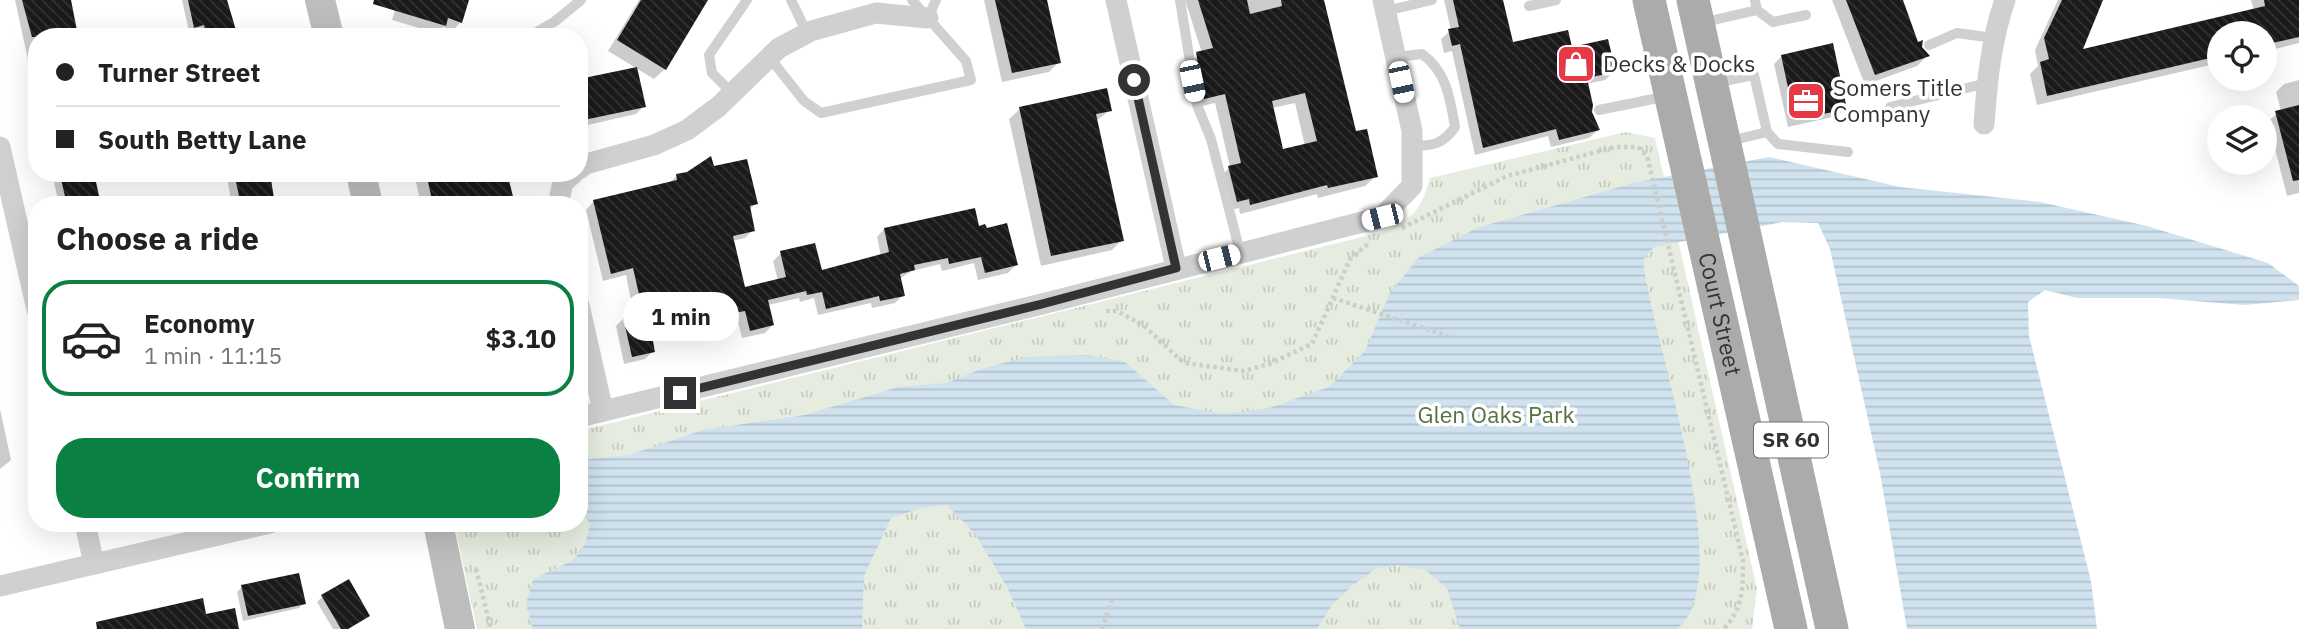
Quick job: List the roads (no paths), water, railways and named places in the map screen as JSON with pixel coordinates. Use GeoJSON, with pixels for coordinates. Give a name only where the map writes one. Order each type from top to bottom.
{"type":"FeatureCollection","features":[{"type":"Feature","properties":{"kind":"main road","name":"Court Street"},"geometry":{"type":"LineString","coordinates":[[1649,0],[1791,629]]}},
{"type":"Feature","properties":{"kind":"main road","name":"Court Street"},"geometry":{"type":"LineString","coordinates":[[1695,12],[1832,629]]}},
{"type":"Feature","properties":{"kind":"street"},"geometry":{"type":"LineString","coordinates":[[320,0],[327,28]]}},
{"type":"Feature","properties":{"kind":"street"},"geometry":{"type":"LineString","coordinates":[[1116,0],[1176,268]]}},
{"type":"Feature","properties":{"kind":"street"},"geometry":{"type":"LineString","coordinates":[[1984,124],[1994,38],[2005,0]]}},
{"type":"Feature","properties":{"kind":"street"},"geometry":{"type":"LineString","coordinates":[[588,415],[1042,304],[1382,217],[1412,186],[1412,131],[1384,6]]}},
{"type":"Feature","properties":{"kind":"street"},"geometry":{"type":"LineString","coordinates":[[588,163],[654,145],[687,130],[732,93],[779,48],[807,33],[876,13],[932,9]]}},
{"type":"Feature","properties":{"kind":"street"},"geometry":{"type":"LineString","coordinates":[[0,147],[28,270]]}},
{"type":"Feature","properties":{"kind":"street"},"geometry":{"type":"LineString","coordinates":[[588,345],[603,411]]}},
{"type":"Feature","properties":{"kind":"street"},"geometry":{"type":"LineString","coordinates":[[87,532],[94,564]]}},
{"type":"Feature","properties":{"kind":"street"},"geometry":{"type":"LineString","coordinates":[[0,586],[231,532]]}},
{"type":"Feature","properties":{"kind":"street"},"geometry":{"type":"LineString","coordinates":[[440,532],[460,629]]}},
{"type":"Feature","properties":{"kind":"lane"},"geometry":{"type":"LineString","coordinates":[[544,28],[581,0]]}},
{"type":"Feature","properties":{"kind":"lane"},"geometry":{"type":"LineString","coordinates":[[732,93],[712,73],[709,55],[747,0]]}},
{"type":"Feature","properties":{"kind":"lane"},"geometry":{"type":"LineString","coordinates":[[791,0],[807,33]]}},
{"type":"Feature","properties":{"kind":"lane"},"geometry":{"type":"LineString","coordinates":[[769,57],[804,101],[821,113],[971,80],[966,61],[932,9],[912,0]]}},
{"type":"Feature","properties":{"kind":"lane"},"geometry":{"type":"LineString","coordinates":[[1180,0],[1197,105],[1214,149],[1240,252]]}},
{"type":"Feature","properties":{"kind":"lane"},"geometry":{"type":"LineString","coordinates":[[1384,6],[1432,0]]}},
{"type":"Feature","properties":{"kind":"lane"},"geometry":{"type":"LineString","coordinates":[[1529,6],[1556,0]]}},
{"type":"Feature","properties":{"kind":"lane"},"geometry":{"type":"LineString","coordinates":[[1695,12],[1756,5],[1773,22],[1807,15]]}},
{"type":"Feature","properties":{"kind":"lane"},"geometry":{"type":"LineString","coordinates":[[1929,45],[1957,33],[1994,38]]}},
{"type":"Feature","properties":{"kind":"lane"},"geometry":{"type":"LineString","coordinates":[[1396,57],[1422,54],[1431,61],[1447,87],[1455,127],[1445,141],[1432,146],[1412,146]]}},
{"type":"Feature","properties":{"kind":"lane"},"geometry":{"type":"LineString","coordinates":[[1711,84],[1754,75],[1767,132],[1778,144],[1847,152]]}},
{"type":"Feature","properties":{"kind":"lane"},"geometry":{"type":"LineString","coordinates":[[1890,107],[1987,83]]}},
{"type":"Feature","properties":{"kind":"lane"},"geometry":{"type":"LineString","coordinates":[[1599,110],[1670,95]]}},
{"type":"Feature","properties":{"kind":"lane"},"geometry":{"type":"LineString","coordinates":[[1725,145],[1767,132]]}},
{"type":"Feature","properties":{"kind":"water","name":"Glen Oaks Park"},"geometry":{"type":"Polygon","coordinates":[[[1769,157],[1900,187],[2040,202],[2147,226],[2268,263],[2299,286],[2299,300],[2244,305],[2158,298],[2077,298],[2045,290],[2028,302],[2029,336],[2091,581],[2097,629],[1907,629],[1880,473],[1830,249],[1818,223],[1782,222],[1654,247],[1643,260],[1696,511],[1700,562],[1694,603],[1676,629],[1460,629],[1447,588],[1425,570],[1397,565],[1377,568],[1353,585],[1332,605],[1317,629],[1026,629],[1007,587],[975,534],[947,505],[921,508],[891,518],[864,576],[862,629],[533,629],[526,604],[533,580],[571,561],[587,538],[590,524],[588,459],[629,455],[703,430],[805,415],[898,387],[947,383],[981,369],[1026,357],[1088,355],[1125,362],[1174,405],[1224,414],[1269,408],[1329,387],[1365,351],[1390,293],[1418,258],[1477,228],[1633,183],[1769,157]]]}},
{"type":"Feature","properties":{"kind":"place","name":"Decks & Docks"},"geometry":{"type":"Point","coordinates":[1576,64]}},
{"type":"Feature","properties":{"kind":"place","name":"Somers Title Company"},"geometry":{"type":"Point","coordinates":[1806,101]}}]}
